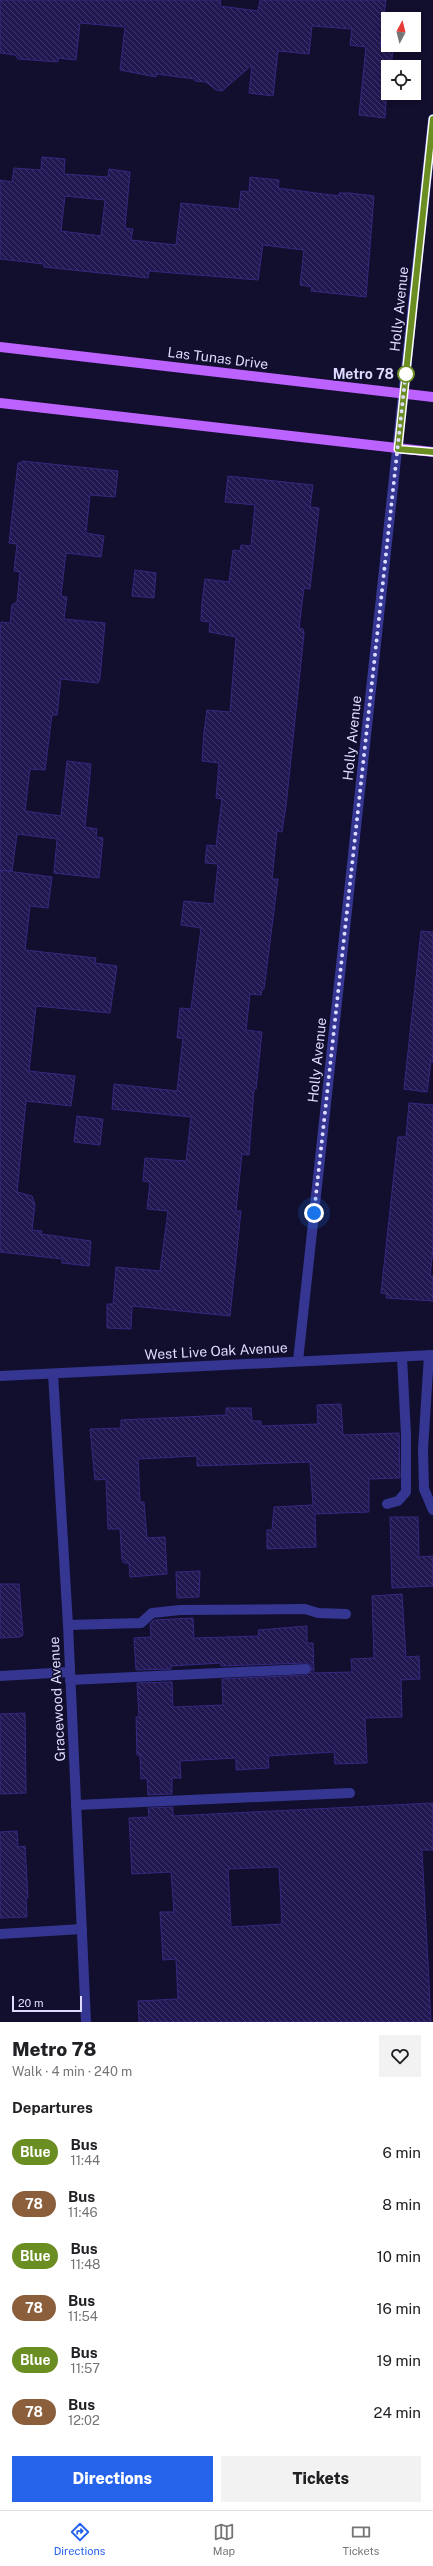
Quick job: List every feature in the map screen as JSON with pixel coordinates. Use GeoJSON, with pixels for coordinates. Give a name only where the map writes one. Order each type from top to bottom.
{"type":"FeatureCollection","features":[{"type":"Feature","properties":{"kind":"main road","name":"Las Tunas Drive"},"geometry":{"type":"LineString","coordinates":[[0,347],[433,397]]}},
{"type":"Feature","properties":{"kind":"main road"},"geometry":{"type":"LineString","coordinates":[[0,403],[433,452]]}},
{"type":"Feature","properties":{"kind":"street","name":"Holly Avenue"},"geometry":{"type":"LineString","coordinates":[[298,1361],[433,119]]}},
{"type":"Feature","properties":{"kind":"street","name":"West Live Oak Avenue"},"geometry":{"type":"LineString","coordinates":[[0,1376],[431,1355]]}},
{"type":"Feature","properties":{"kind":"street"},"geometry":{"type":"LineString","coordinates":[[431,1355],[423,1449],[424,1489],[433,1510]]}},
{"type":"Feature","properties":{"kind":"street"},"geometry":{"type":"LineString","coordinates":[[387,1504],[398,1502],[406,1492],[402,1356]]}},
{"type":"Feature","properties":{"kind":"street","name":"Gracewood Avenue"},"geometry":{"type":"LineString","coordinates":[[53,1374],[68,1625],[86,2022]]}},
{"type":"Feature","properties":{"kind":"street"},"geometry":{"type":"LineString","coordinates":[[68,1625],[141,1623],[152,1613],[180,1610],[305,1609],[318,1613],[346,1614]]}},
{"type":"Feature","properties":{"kind":"street"},"geometry":{"type":"LineString","coordinates":[[0,1676],[70,1676],[306,1668]]}},
{"type":"Feature","properties":{"kind":"street"},"geometry":{"type":"LineString","coordinates":[[76,1805],[350,1793]]}},
{"type":"Feature","properties":{"kind":"street"},"geometry":{"type":"LineString","coordinates":[[0,1934],[82,1929]]}},
{"type":"Feature","properties":{"kind":"building"},"geometry":{"type":"Polygon","coordinates":[[[0,0],[221,0],[220,6],[258,11],[260,0],[386,0],[384,12],[381,12],[380,47],[381,52],[393,52],[392,60],[381,60],[381,100],[386,100],[385,118],[359,115],[366,47],[350,45],[352,29],[312,26],[309,54],[278,51],[273,96],[249,93],[252,65],[222,91],[216,90],[206,82],[195,81],[195,79],[156,74],[156,77],[120,70],[125,27],[80,23],[76,60],[58,58],[58,62],[18,59],[15,55],[0,53],[0,0]]]}},
{"type":"Feature","properties":{"kind":"building"},"geometry":{"type":"Polygon","coordinates":[[[42,157],[65,159],[64,174],[108,177],[109,169],[130,172],[125,228],[133,229],[131,240],[176,245],[181,203],[239,209],[241,191],[249,192],[250,177],[279,180],[278,188],[339,196],[339,193],[350,193],[374,196],[366,297],[311,291],[312,287],[300,285],[304,250],[263,245],[258,280],[149,271],[148,278],[44,267],[44,264],[0,259],[0,180],[12,182],[14,168],[41,170],[42,157]],[[65,196],[61,231],[101,236],[105,200],[65,196]]]}},
{"type":"Feature","properties":{"kind":"building"},"geometry":{"type":"Polygon","coordinates":[[[22,461],[118,471],[115,497],[90,495],[86,533],[104,536],[101,557],[66,553],[61,596],[67,597],[64,619],[105,623],[100,678],[98,683],[61,679],[57,715],[52,715],[45,770],[30,769],[25,811],[61,816],[67,761],[91,764],[85,827],[97,829],[96,837],[103,838],[99,878],[54,873],[57,839],[17,834],[12,871],[0,870],[0,632],[1,622],[10,623],[12,605],[17,602],[20,572],[14,571],[17,544],[9,543],[18,463],[22,463],[22,461]]]}},
{"type":"Feature","properties":{"kind":"building"},"geometry":{"type":"Polygon","coordinates":[[[228,476],[313,485],[310,507],[319,508],[310,589],[304,588],[299,628],[303,629],[304,634],[286,806],[282,832],[277,831],[272,879],[278,879],[264,989],[262,989],[261,995],[250,994],[246,1030],[262,1032],[256,1089],[254,1089],[249,1155],[242,1154],[236,1211],[241,1211],[230,1316],[132,1306],[131,1329],[107,1328],[107,1304],[113,1304],[116,1267],[160,1271],[168,1211],[147,1209],[150,1182],[143,1181],[145,1158],[186,1161],[191,1117],[112,1109],[114,1084],[177,1091],[183,1038],[177,1038],[180,1008],[191,1009],[201,928],[181,925],[184,901],[214,904],[218,864],[205,863],[207,845],[216,846],[222,799],[216,798],[219,763],[202,761],[204,732],[207,710],[230,712],[236,637],[209,632],[210,622],[201,621],[202,603],[205,579],[229,582],[233,550],[240,551],[241,545],[251,546],[255,505],[225,502],[228,476]]]}},
{"type":"Feature","properties":{"kind":"building"},"geometry":{"type":"Polygon","coordinates":[[[135,570],[156,573],[154,598],[132,596],[135,570]]]}},
{"type":"Feature","properties":{"kind":"building"},"geometry":{"type":"Polygon","coordinates":[[[0,870],[52,877],[48,908],[30,906],[25,950],[96,958],[95,963],[117,966],[110,1013],[36,1006],[29,1071],[75,1076],[71,1106],[26,1101],[17,1192],[32,1196],[35,1205],[32,1230],[42,1231],[41,1234],[91,1241],[89,1266],[62,1263],[62,1259],[0,1252],[0,870]]]}},
{"type":"Feature","properties":{"kind":"building"},"geometry":{"type":"Polygon","coordinates":[[[421,931],[433,932],[433,1062],[431,1061],[427,1092],[404,1089],[421,931]]]}},
{"type":"Feature","properties":{"kind":"building"},"geometry":{"type":"Polygon","coordinates":[[[409,1103],[433,1105],[433,1249],[430,1276],[433,1276],[433,1301],[386,1298],[387,1294],[381,1293],[398,1137],[406,1137],[409,1103]]]}},
{"type":"Feature","properties":{"kind":"building"},"geometry":{"type":"Polygon","coordinates":[[[77,1116],[103,1119],[100,1145],[74,1142],[77,1116]]]}},
{"type":"Feature","properties":{"kind":"building"},"geometry":{"type":"Polygon","coordinates":[[[341,1404],[343,1435],[399,1433],[400,1478],[369,1479],[369,1512],[315,1514],[316,1547],[267,1549],[267,1530],[272,1530],[274,1507],[313,1505],[310,1462],[197,1466],[197,1456],[138,1459],[140,1502],[144,1502],[147,1538],[165,1537],[167,1574],[130,1577],[129,1563],[124,1563],[122,1560],[120,1529],[108,1529],[106,1479],[95,1480],[90,1429],[121,1428],[121,1420],[226,1415],[226,1408],[251,1408],[252,1421],[261,1421],[261,1426],[318,1424],[317,1405],[341,1404]]]}},
{"type":"Feature","properties":{"kind":"building"},"geometry":{"type":"Polygon","coordinates":[[[390,1517],[418,1517],[419,1557],[433,1556],[433,1586],[392,1588],[390,1517]]]}},
{"type":"Feature","properties":{"kind":"building"},"geometry":{"type":"Polygon","coordinates":[[[200,1571],[199,1597],[177,1598],[176,1572],[200,1571]]]}},
{"type":"Feature","properties":{"kind":"building"},"geometry":{"type":"Polygon","coordinates":[[[0,1584],[19,1584],[23,1635],[20,1637],[0,1638],[0,1584]]]}},
{"type":"Feature","properties":{"kind":"building"},"geometry":{"type":"Polygon","coordinates":[[[402,1594],[406,1657],[419,1656],[420,1679],[401,1680],[402,1717],[365,1718],[367,1763],[335,1764],[334,1752],[268,1756],[269,1768],[236,1770],[236,1758],[180,1761],[181,1778],[172,1778],[172,1794],[148,1795],[147,1778],[141,1779],[140,1755],[137,1755],[136,1717],[139,1717],[137,1683],[172,1682],[173,1707],[223,1705],[222,1679],[306,1675],[312,1669],[311,1665],[306,1663],[221,1666],[221,1663],[171,1666],[171,1669],[136,1670],[134,1638],[151,1637],[150,1624],[154,1620],[193,1618],[194,1638],[259,1636],[258,1630],[307,1626],[307,1643],[313,1643],[314,1673],[352,1672],[351,1659],[374,1658],[372,1596],[402,1594]]]}},
{"type":"Feature","properties":{"kind":"building"},"geometry":{"type":"Polygon","coordinates":[[[25,1713],[26,1793],[0,1794],[0,1714],[25,1713]]]}},
{"type":"Feature","properties":{"kind":"building"},"geometry":{"type":"Polygon","coordinates":[[[433,1803],[433,1850],[422,1850],[431,2022],[139,2022],[138,2001],[178,1999],[176,1959],[163,1960],[160,1912],[174,1912],[171,1872],[132,1874],[129,1818],[149,1817],[148,1808],[173,1807],[173,1816],[433,1803]],[[279,1867],[228,1869],[231,1927],[282,1924],[279,1867]]]}},
{"type":"Feature","properties":{"kind":"building"},"geometry":{"type":"Polygon","coordinates":[[[17,1831],[18,1847],[25,1846],[28,1898],[26,1898],[27,1917],[0,1918],[0,1832],[17,1831]]]}},
{"type":"Feature","properties":{"kind":"bus line","name":"Blue"},"geometry":{"type":"LineString","coordinates":[[433,119],[398,449],[433,452]]}},
{"type":"Feature","properties":{"kind":"place","name":"Metro 78"},"geometry":{"type":"Point","coordinates":[406,374]}},
{"type":"Feature","properties":{"kind":"route"},"geometry":{"type":"LineString","coordinates":[[314,1213],[406,371],[406,374]]}}]}
